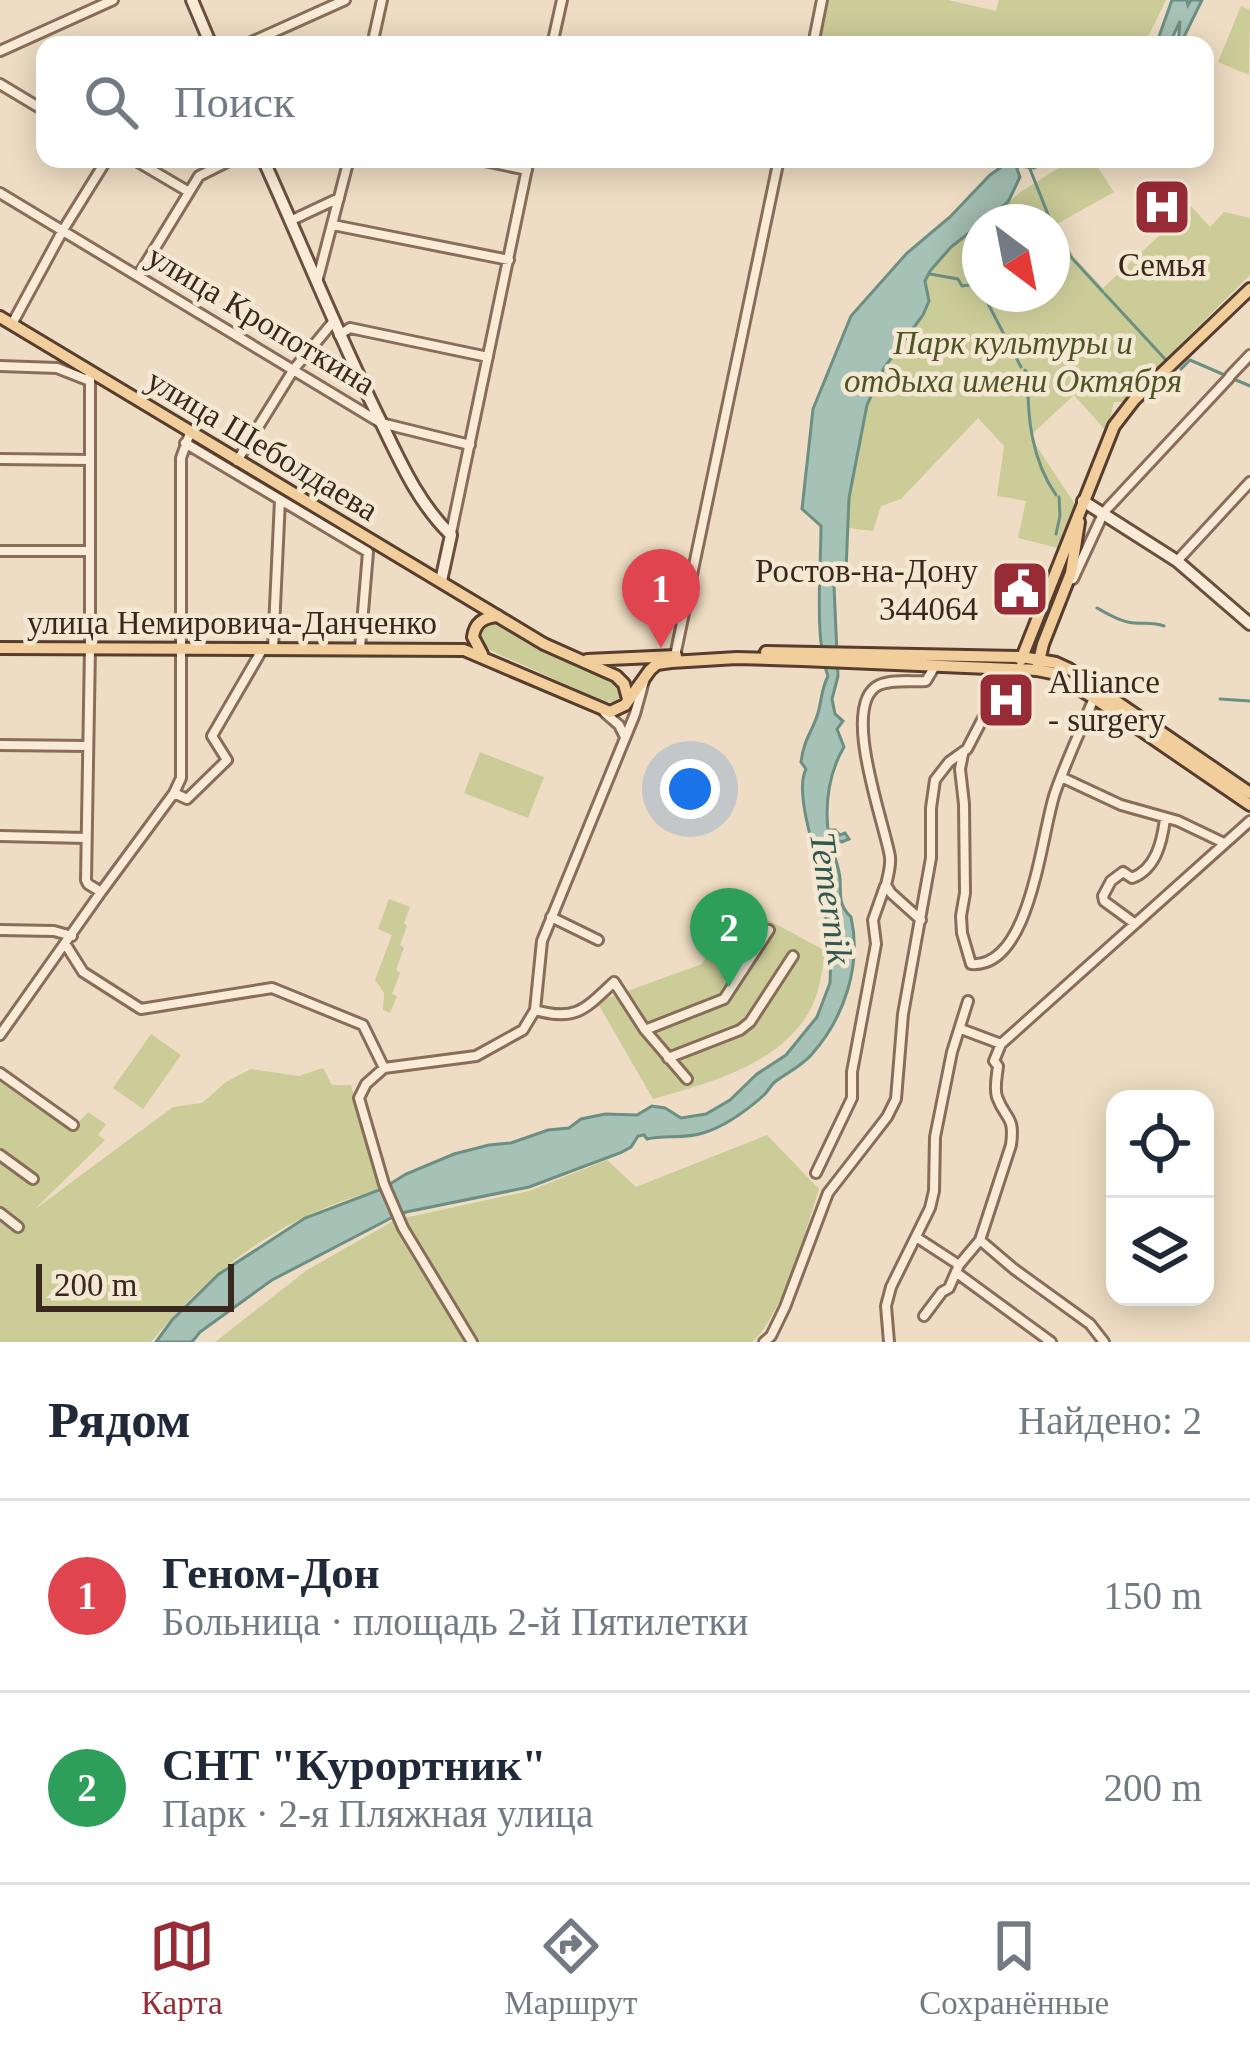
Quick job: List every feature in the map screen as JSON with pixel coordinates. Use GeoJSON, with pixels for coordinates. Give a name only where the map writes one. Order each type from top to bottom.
{"type":"FeatureCollection","features":[{"type":"Feature","properties":{"kind":"main road"},"geometry":{"type":"LineString","coordinates":[[1019,662],[1120,417],[1250,289]]}},
{"type":"Feature","properties":{"kind":"main road","name":"улица Шеболдаева"},"geometry":{"type":"LineString","coordinates":[[0,317],[187,438],[236,461],[544,644],[622,680],[628,702]]}},
{"type":"Feature","properties":{"kind":"main road"},"geometry":{"type":"LineString","coordinates":[[1038,665],[1071,573],[1083,501]]}},
{"type":"Feature","properties":{"kind":"main road"},"geometry":{"type":"LineString","coordinates":[[1049,585],[1053,618]]}},
{"type":"Feature","properties":{"kind":"main road"},"geometry":{"type":"LineString","coordinates":[[486,658],[477,648],[474,632],[484,619],[498,616]]}},
{"type":"Feature","properties":{"kind":"main road","name":"улица Немировича-Данченко"},"geometry":{"type":"LineString","coordinates":[[0,648],[464,650],[604,712]]}},
{"type":"Feature","properties":{"kind":"main road"},"geometry":{"type":"LineString","coordinates":[[578,660],[802,656],[1019,662],[1069,669],[1250,793]]}},
{"type":"Feature","properties":{"kind":"main road"},"geometry":{"type":"LineString","coordinates":[[604,712],[628,702],[643,678],[670,658]]}},
{"type":"Feature","properties":{"kind":"main road"},"geometry":{"type":"LineString","coordinates":[[874,659],[935,666],[1019,662]]}},
{"type":"Feature","properties":{"kind":"main road"},"geometry":{"type":"LineString","coordinates":[[1038,665],[1250,805]]}},
{"type":"Feature","properties":{"kind":"street"},"geometry":{"type":"LineString","coordinates":[[0,51],[113,0]]}},
{"type":"Feature","properties":{"kind":"street"},"geometry":{"type":"LineString","coordinates":[[192,0],[207,36]]}},
{"type":"Feature","properties":{"kind":"street"},"geometry":{"type":"LineString","coordinates":[[265,36],[345,0]]}},
{"type":"Feature","properties":{"kind":"street"},"geometry":{"type":"LineString","coordinates":[[376,36],[382,0]]}},
{"type":"Feature","properties":{"kind":"street"},"geometry":{"type":"LineString","coordinates":[[554,36],[562,0]]}},
{"type":"Feature","properties":{"kind":"street"},"geometry":{"type":"LineString","coordinates":[[815,36],[823,0]]}},
{"type":"Feature","properties":{"kind":"street"},"geometry":{"type":"LineString","coordinates":[[0,84],[36,106]]}},
{"type":"Feature","properties":{"kind":"street"},"geometry":{"type":"LineString","coordinates":[[12,324],[101,168]]}},
{"type":"Feature","properties":{"kind":"street"},"geometry":{"type":"LineString","coordinates":[[148,168],[189,192]]}},
{"type":"Feature","properties":{"kind":"street"},"geometry":{"type":"LineString","coordinates":[[138,276],[200,176],[215,168]]}},
{"type":"Feature","properties":{"kind":"street"},"geometry":{"type":"LineString","coordinates":[[270,168],[338,335],[381,423],[470,445]]}},
{"type":"Feature","properties":{"kind":"street"},"geometry":{"type":"LineString","coordinates":[[316,284],[347,168]]}},
{"type":"Feature","properties":{"kind":"street"},"geometry":{"type":"LineString","coordinates":[[441,580],[527,168]]}},
{"type":"Feature","properties":{"kind":"street"},"geometry":{"type":"LineString","coordinates":[[670,658],[777,168]]}},
{"type":"Feature","properties":{"kind":"street","name":"улица Кропоткина"},"geometry":{"type":"LineString","coordinates":[[0,193],[381,423],[427,512],[451,535]]}},
{"type":"Feature","properties":{"kind":"street"},"geometry":{"type":"LineString","coordinates":[[290,221],[340,197]]}},
{"type":"Feature","properties":{"kind":"street"},"geometry":{"type":"LineString","coordinates":[[333,225],[508,260]]}},
{"type":"Feature","properties":{"kind":"street"},"geometry":{"type":"LineString","coordinates":[[236,461],[294,370],[333,322]]}},
{"type":"Feature","properties":{"kind":"street"},"geometry":{"type":"LineString","coordinates":[[338,335],[350,328],[488,357]]}},
{"type":"Feature","properties":{"kind":"street"},"geometry":{"type":"LineString","coordinates":[[1064,590],[1104,512],[1250,355]]}},
{"type":"Feature","properties":{"kind":"street"},"geometry":{"type":"LineString","coordinates":[[0,366],[57,368],[90,376],[86,880],[101,892]]}},
{"type":"Feature","properties":{"kind":"street"},"geometry":{"type":"LineString","coordinates":[[0,1035],[181,778],[182,458],[187,438],[368,552],[360,649]]}},
{"type":"Feature","properties":{"kind":"street"},"geometry":{"type":"LineString","coordinates":[[0,459],[90,460]]}},
{"type":"Feature","properties":{"kind":"street"},"geometry":{"type":"LineString","coordinates":[[1177,561],[1250,482]]}},
{"type":"Feature","properties":{"kind":"street"},"geometry":{"type":"LineString","coordinates":[[174,793],[187,800],[227,760],[212,736],[268,649],[280,499]]}},
{"type":"Feature","properties":{"kind":"street"},"geometry":{"type":"LineString","coordinates":[[1083,501],[1177,561],[1249,621]]}},
{"type":"Feature","properties":{"kind":"street"},"geometry":{"type":"LineString","coordinates":[[0,551],[90,551]]}},
{"type":"Feature","properties":{"kind":"street"},"geometry":{"type":"LineString","coordinates":[[1019,662],[963,753],[960,770],[962,933],[971,964],[993,959],[1022,924],[1050,811],[1094,698]]}},
{"type":"Feature","properties":{"kind":"street"},"geometry":{"type":"LineString","coordinates":[[816,1173],[852,1098],[852,1072],[876,944],[873,920],[891,863],[867,771],[865,705],[883,682],[926,682],[935,666]]}},
{"type":"Feature","properties":{"kind":"street"},"geometry":{"type":"LineString","coordinates":[[472,1342],[398,1217],[359,1098],[384,1068],[476,1056],[523,1030],[535,1010],[542,941],[631,724],[643,678]]}},
{"type":"Feature","properties":{"kind":"street"},"geometry":{"type":"LineString","coordinates":[[628,702],[631,724]]}},
{"type":"Feature","properties":{"kind":"street"},"geometry":{"type":"LineString","coordinates":[[604,712],[625,737]]}},
{"type":"Feature","properties":{"kind":"street"},"geometry":{"type":"LineString","coordinates":[[0,745],[88,746]]}},
{"type":"Feature","properties":{"kind":"street"},"geometry":{"type":"LineString","coordinates":[[782,1342],[768,1339],[828,1193],[896,1099],[903,1014],[931,858],[935,780],[963,753]]}},
{"type":"Feature","properties":{"kind":"street"},"geometry":{"type":"LineString","coordinates":[[1061,777],[1224,843]]}},
{"type":"Feature","properties":{"kind":"street"},"geometry":{"type":"LineString","coordinates":[[1135,924],[1102,896],[1117,874],[1132,878],[1144,872],[1162,845],[1165,819]]}},
{"type":"Feature","properties":{"kind":"street"},"geometry":{"type":"LineString","coordinates":[[924,1316],[980,1240],[1011,1145],[1012,1122],[995,1094],[998,1066],[994,1061],[1000,1044],[1250,821]]}},
{"type":"Feature","properties":{"kind":"street"},"geometry":{"type":"LineString","coordinates":[[0,836],[86,838]]}},
{"type":"Feature","properties":{"kind":"street"},"geometry":{"type":"LineString","coordinates":[[886,884],[921,920]]}},
{"type":"Feature","properties":{"kind":"street"},"geometry":{"type":"LineString","coordinates":[[551,916],[598,940]]}},
{"type":"Feature","properties":{"kind":"street"},"geometry":{"type":"LineString","coordinates":[[645,1030],[724,999],[769,929]]}},
{"type":"Feature","properties":{"kind":"street"},"geometry":{"type":"LineString","coordinates":[[0,930],[54,931],[69,940],[82,972],[141,1009],[272,988],[363,1025],[384,1068]]}},
{"type":"Feature","properties":{"kind":"street"},"geometry":{"type":"LineString","coordinates":[[668,1058],[750,1022],[793,956]]}},
{"type":"Feature","properties":{"kind":"street"},"geometry":{"type":"LineString","coordinates":[[535,1010],[569,1016],[586,1008],[614,982],[645,1030],[687,1079]]}},
{"type":"Feature","properties":{"kind":"street"},"geometry":{"type":"LineString","coordinates":[[890,1342],[886,1306],[930,1208],[935,1137],[968,1001]]}},
{"type":"Feature","properties":{"kind":"street"},"geometry":{"type":"LineString","coordinates":[[0,1010],[18,1011]]}},
{"type":"Feature","properties":{"kind":"street"},"geometry":{"type":"LineString","coordinates":[[961,1029],[1000,1044]]}},
{"type":"Feature","properties":{"kind":"street"},"geometry":{"type":"LineString","coordinates":[[0,1073],[73,1125]]}},
{"type":"Feature","properties":{"kind":"street"},"geometry":{"type":"LineString","coordinates":[[0,1155],[33,1179]]}},
{"type":"Feature","properties":{"kind":"street"},"geometry":{"type":"LineString","coordinates":[[0,1213],[17,1227]]}},
{"type":"Feature","properties":{"kind":"street"},"geometry":{"type":"LineString","coordinates":[[916,1237],[1051,1342]]}},
{"type":"Feature","properties":{"kind":"street"},"geometry":{"type":"LineString","coordinates":[[980,1240],[1090,1324],[1104,1342]]}},
{"type":"Feature","properties":{"kind":"green space"},"geometry":{"type":"Polygon","coordinates":[[[829,0],[948,0],[996,11],[999,0],[1166,0],[1148,36],[822,36],[829,0]]]}},
{"type":"Feature","properties":{"kind":"green space"},"geometry":{"type":"Polygon","coordinates":[[[1241,6],[1250,10],[1249,75],[1218,62],[1241,6]]]}},
{"type":"Feature","properties":{"kind":"green space","name":"Парк культуры и отдыха имени Октября"},"geometry":{"type":"Polygon","coordinates":[[[1059,168],[1098,168],[1114,192],[1070,217],[1070,204],[1006,204],[1059,168]]]}},
{"type":"Feature","properties":{"kind":"green space","name":"Парк культуры и отдыха имени Октября"},"geometry":{"type":"Polygon","coordinates":[[[1191,206],[1210,227],[1224,212],[1250,218],[1250,275],[1122,402],[1114,402],[1107,432],[1074,395],[1030,436],[1076,506],[1058,548],[1018,538],[1026,501],[997,496],[1004,446],[978,418],[901,499],[881,506],[873,531],[848,528],[853,466],[868,403],[885,366],[920,320],[931,269],[962,239],[962,312],[1070,312],[1070,249],[1103,288],[1191,206]]]}},
{"type":"Feature","properties":{"kind":"green space"},"geometry":{"type":"Polygon","coordinates":[[[490,622],[613,680],[620,697],[605,702],[485,648],[479,635],[490,622]]]}},
{"type":"Feature","properties":{"kind":"green space"},"geometry":{"type":"Polygon","coordinates":[[[480,752],[544,777],[528,818],[464,793],[480,752]]]}},
{"type":"Feature","properties":{"kind":"green space"},"geometry":{"type":"Polygon","coordinates":[[[389,899],[410,907],[392,994],[397,996],[390,1013],[383,1010],[384,993],[375,980],[392,935],[378,929],[389,899]]]}},
{"type":"Feature","properties":{"kind":"green space"},"geometry":{"type":"Polygon","coordinates":[[[736,903],[826,951],[815,1000],[800,1026],[765,1056],[721,1078],[653,1099],[597,1002],[702,964],[736,903]]]}},
{"type":"Feature","properties":{"kind":"green space"},"geometry":{"type":"Polygon","coordinates":[[[151,1034],[181,1055],[143,1109],[113,1088],[151,1034]]]}},
{"type":"Feature","properties":{"kind":"green space"},"geometry":{"type":"Polygon","coordinates":[[[0,1066],[79,1122],[88,1112],[106,1124],[98,1135],[105,1140],[34,1210],[173,1107],[202,1103],[251,1069],[299,1076],[323,1068],[332,1085],[351,1085],[379,1190],[313,1213],[253,1247],[199,1290],[151,1342],[0,1342],[0,1066]]]}},
{"type":"Feature","properties":{"kind":"green space"},"geometry":{"type":"Polygon","coordinates":[[[767,1135],[819,1189],[783,1292],[752,1342],[215,1342],[307,1270],[395,1220],[529,1191],[607,1160],[636,1187],[767,1135]]]}},
{"type":"Feature","properties":{"kind":"water"},"geometry":{"type":"Polygon","coordinates":[[[1172,0],[1187,0],[1188,5],[1191,0],[1202,0],[1184,36],[1179,36],[1180,21],[1173,36],[1159,36],[1172,0]]]}},
{"type":"Feature","properties":{"kind":"water"},"geometry":{"type":"Polygon","coordinates":[[[1000,168],[1018,168],[1020,177],[1005,204],[962,204],[1000,168]]]}},
{"type":"Feature","properties":{"kind":"water","name":"Temernik"},"geometry":{"type":"Polygon","coordinates":[[[962,204],[962,238],[930,271],[925,281],[929,301],[923,315],[884,368],[867,405],[849,498],[846,571],[834,586],[838,676],[832,699],[835,714],[843,721],[837,729],[844,747],[832,777],[828,830],[845,833],[849,839],[842,842],[829,837],[842,904],[851,917],[854,954],[848,990],[823,1040],[804,1062],[720,1126],[689,1136],[638,1136],[620,1153],[529,1187],[406,1212],[272,1280],[192,1342],[156,1342],[219,1274],[305,1218],[382,1189],[454,1154],[569,1128],[581,1119],[637,1115],[652,1106],[681,1118],[706,1114],[786,1055],[817,1017],[830,983],[831,952],[825,945],[829,937],[823,887],[804,807],[806,769],[801,762],[828,676],[820,623],[821,526],[802,509],[813,409],[851,316],[907,253],[962,204]]]}},
{"type":"Feature","properties":{"kind":"waterway"},"geometry":{"type":"LineString","coordinates":[[1030,168],[1044,204]]}},
{"type":"Feature","properties":{"kind":"waterway"},"geometry":{"type":"LineString","coordinates":[[1070,255],[1103,292]]}},
{"type":"Feature","properties":{"kind":"waterway"},"geometry":{"type":"LineString","coordinates":[[930,274],[958,279],[962,286]]}},
{"type":"Feature","properties":{"kind":"waterway"},"geometry":{"type":"LineString","coordinates":[[1105,294],[1165,359]]}},
{"type":"Feature","properties":{"kind":"waterway"},"geometry":{"type":"LineString","coordinates":[[992,312],[1021,367]]}},
{"type":"Feature","properties":{"kind":"waterway"},"geometry":{"type":"LineString","coordinates":[[1181,369],[1190,360],[1250,386]]}},
{"type":"Feature","properties":{"kind":"waterway"},"geometry":{"type":"LineString","coordinates":[[1025,370],[1036,452],[1056,495]]}},
{"type":"Feature","properties":{"kind":"waterway"},"geometry":{"type":"LineString","coordinates":[[1056,534],[1059,497]]}},
{"type":"Feature","properties":{"kind":"waterway"},"geometry":{"type":"LineString","coordinates":[[1097,608],[1124,621],[1164,626]]}},
{"type":"Feature","properties":{"kind":"waterway"},"geometry":{"type":"LineString","coordinates":[[1220,699],[1250,701]]}},
{"type":"Feature","properties":{"kind":"place","name":"Семья"},"geometry":{"type":"Point","coordinates":[1162,207]}},
{"type":"Feature","properties":{"kind":"place","name":"Ростов-на-Дону 344064"},"geometry":{"type":"Point","coordinates":[1020,589]}},
{"type":"Feature","properties":{"kind":"place","name":"Геном-Дон"},"geometry":{"type":"Point","coordinates":[661,648]}},
{"type":"Feature","properties":{"kind":"place","name":"Alliance - surgery"},"geometry":{"type":"Point","coordinates":[1006,700]}},
{"type":"Feature","properties":{"kind":"place","name":"СНТ \"Курортник\""},"geometry":{"type":"Point","coordinates":[729,987]}}]}
